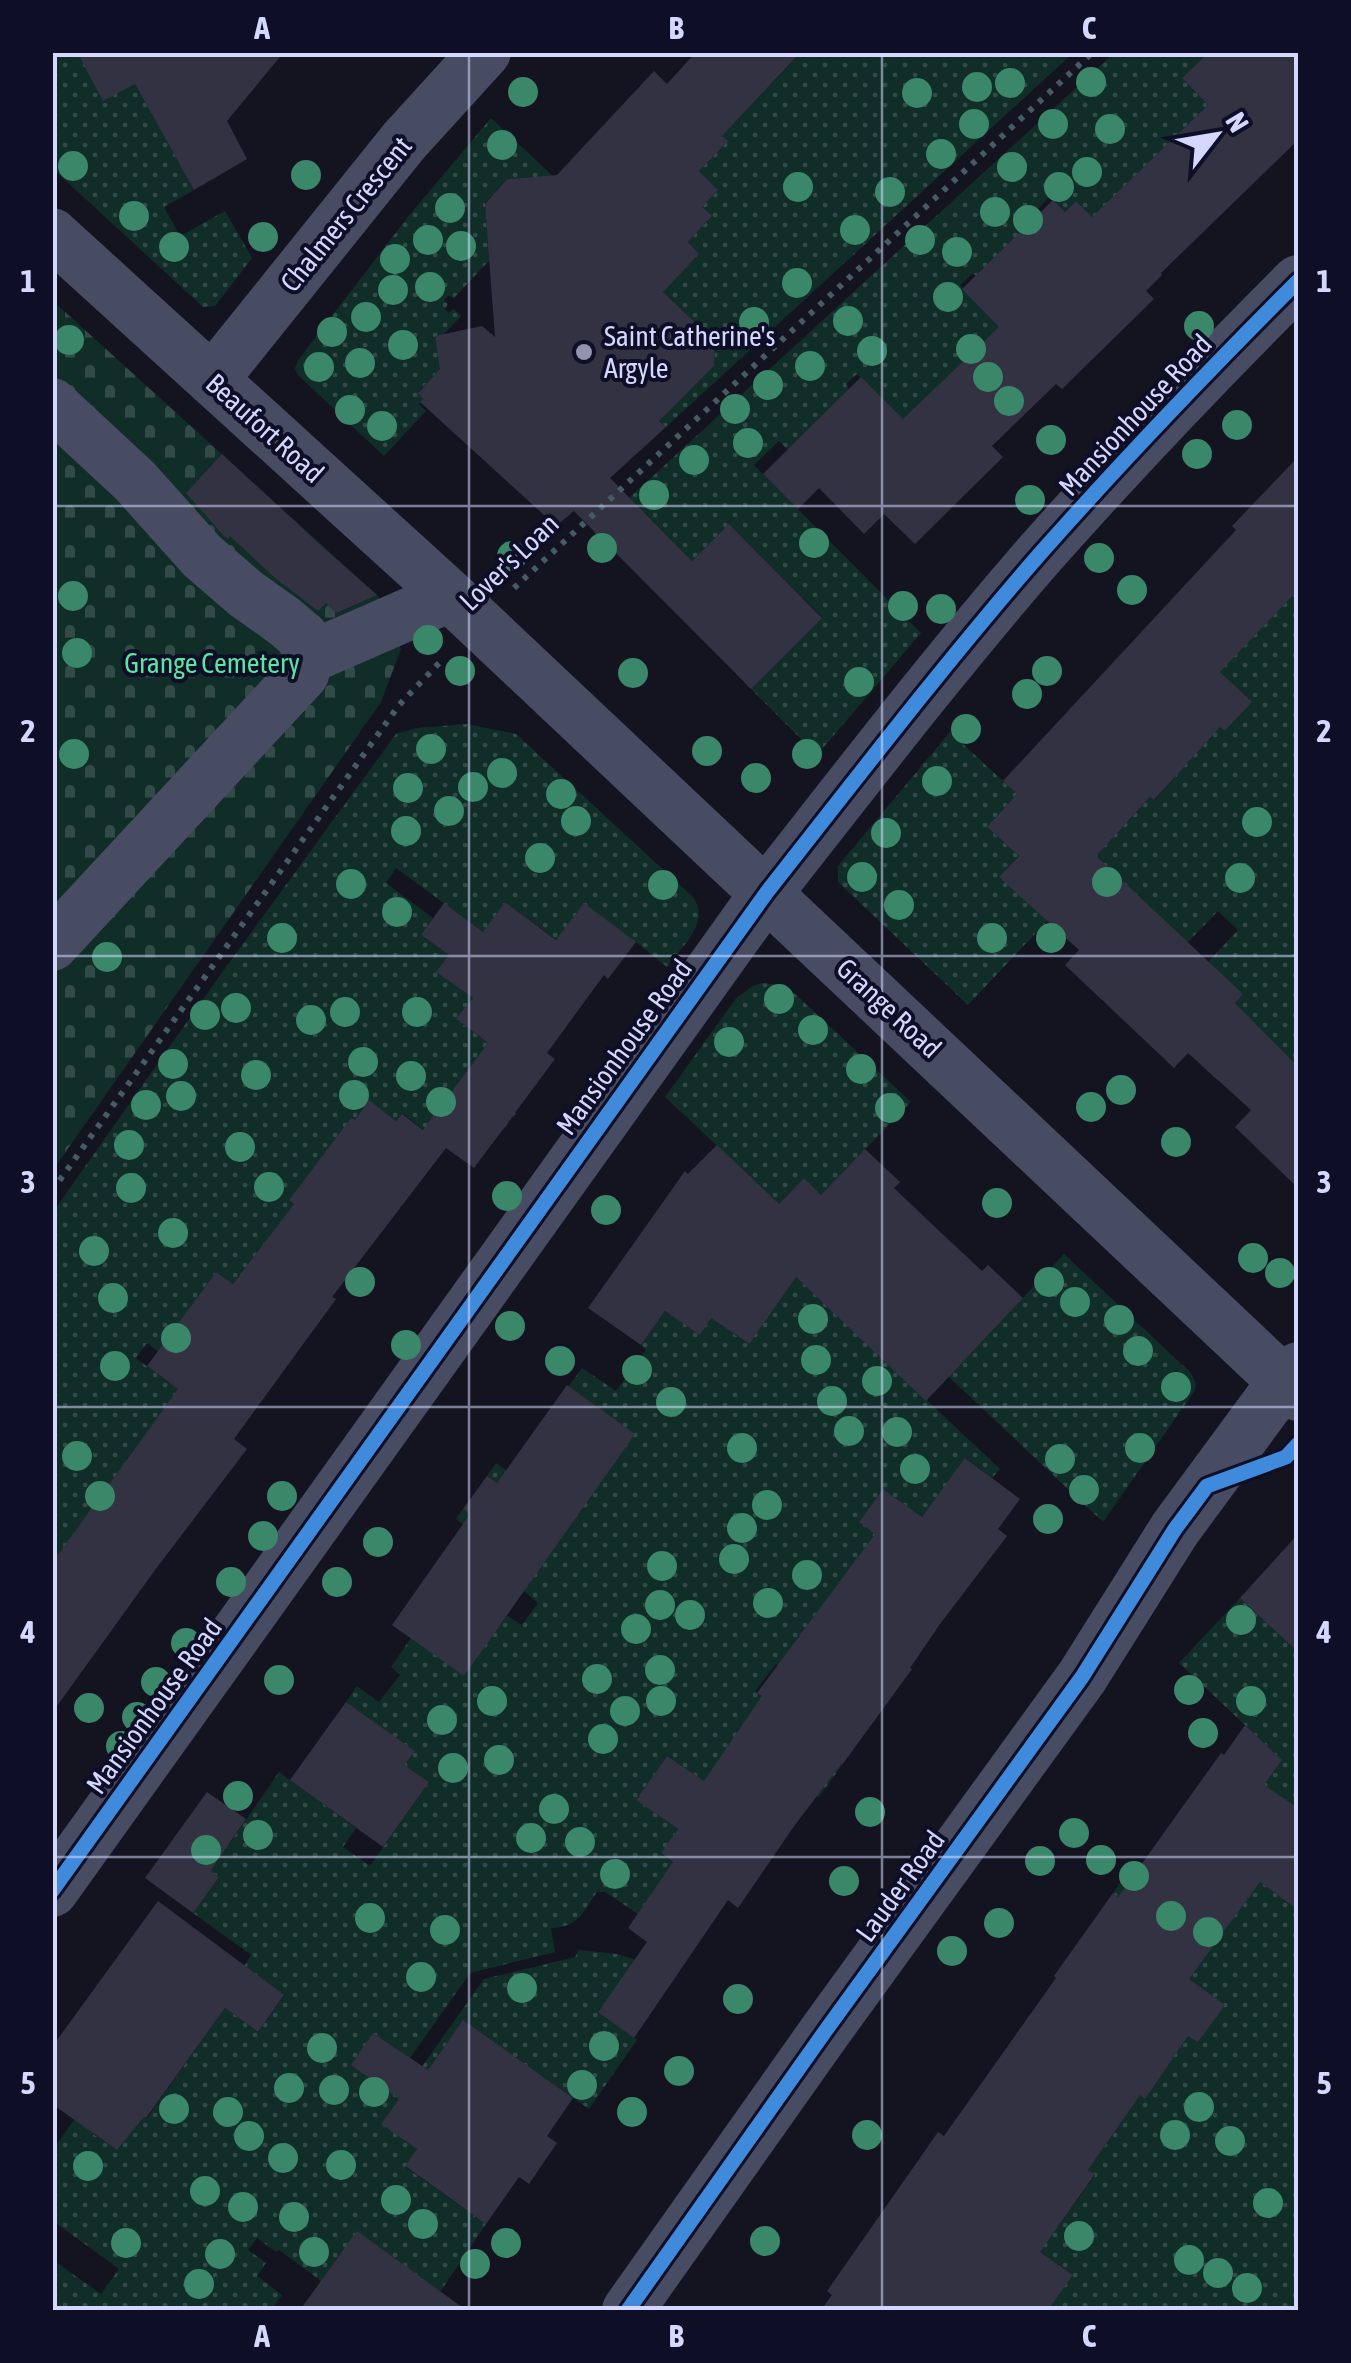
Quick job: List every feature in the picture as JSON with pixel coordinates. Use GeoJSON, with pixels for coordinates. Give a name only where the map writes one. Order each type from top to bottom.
{"type":"FeatureCollection","features":[{"type":"Feature","properties":{"kind":"street","name":"Chalmers Crescent"},"geometry":{"type":"LineString","coordinates":[[212,380],[392,156],[485,52]]}},
{"type":"Feature","properties":{"kind":"street","name":"Beaufort Road"},"geometry":{"type":"LineString","coordinates":[[52,234],[464,609]]}},
{"type":"Feature","properties":{"kind":"street","name":"Mansionhouse Road"},"geometry":{"type":"LineString","coordinates":[[52,1891],[766,892],[1037,558],[1201,377],[1298,281]]}},
{"type":"Feature","properties":{"kind":"street"},"geometry":{"type":"LineString","coordinates":[[52,404],[135,481],[202,556],[304,638],[308,658],[303,674],[52,946]]}},
{"type":"Feature","properties":{"kind":"street"},"geometry":{"type":"LineString","coordinates":[[308,658],[464,609]]}},
{"type":"Feature","properties":{"kind":"street","name":"Grange Road"},"geometry":{"type":"LineString","coordinates":[[464,609],[1294,1381]]}},
{"type":"Feature","properties":{"kind":"street","name":"Lauder Road"},"geometry":{"type":"LineString","coordinates":[[628,2310],[1082,1677],[1175,1529],[1294,1381]]}},
{"type":"Feature","properties":{"kind":"green space"},"geometry":{"type":"Polygon","coordinates":[[[52,53],[105,53],[135,84],[194,190],[164,207],[180,236],[225,211],[252,258],[215,306],[203,307],[53,169],[52,53]]]}},
{"type":"Feature","properties":{"kind":"green space"},"geometry":{"type":"Polygon","coordinates":[[[801,53],[1073,53],[666,427],[644,407],[691,389],[714,366],[715,341],[605,237],[594,236],[530,177],[507,179],[485,203],[487,231],[503,246],[453,299],[449,295],[444,300],[449,313],[454,309],[461,316],[444,334],[435,337],[436,345],[446,344],[441,368],[418,392],[423,399],[419,404],[426,411],[384,456],[298,375],[295,368],[299,359],[407,218],[491,118],[669,285],[699,254],[688,242],[711,217],[702,207],[718,190],[699,171],[727,141],[717,132],[735,122],[801,53]]]}},
{"type":"Feature","properties":{"kind":"green space"},"geometry":{"type":"Polygon","coordinates":[[[1114,53],[1233,53],[1204,57],[1182,78],[1208,105],[1137,174],[1110,236],[1076,201],[1065,212],[1049,197],[1036,211],[1065,241],[1002,303],[973,273],[960,285],[1023,351],[903,420],[857,374],[846,384],[849,389],[830,492],[779,441],[754,465],[921,633],[817,755],[751,689],[822,617],[729,524],[692,561],[646,514],[611,548],[593,531],[1114,53]]]}},
{"type":"Feature","properties":{"kind":"green space","name":"Grange Cemetery"},"geometry":{"type":"Polygon","coordinates":[[[53,301],[379,597],[401,649],[381,702],[53,1170],[53,301]]]}},
{"type":"Feature","properties":{"kind":"green space"},"geometry":{"type":"Polygon","coordinates":[[[1298,590],[1298,1061],[1258,1102],[1262,1032],[1216,1079],[1201,1065],[1230,1034],[1217,1022],[1243,994],[1208,962],[1238,930],[1218,911],[1188,942],[1048,920],[968,1005],[838,882],[838,866],[950,732],[1017,794],[987,827],[1019,856],[1000,876],[1104,799],[1128,821],[1150,797],[1155,800],[1176,776],[1097,700],[1192,700],[1225,731],[1252,702],[1219,672],[1298,590]]]}},
{"type":"Feature","properties":{"kind":"green space"},"geometry":{"type":"Polygon","coordinates":[[[467,724],[516,734],[693,897],[698,906],[697,925],[667,967],[636,942],[557,940],[505,902],[513,954],[396,868],[386,883],[433,918],[421,935],[449,955],[437,972],[473,998],[457,1020],[488,1043],[464,1075],[516,1113],[492,1144],[450,1112],[432,1136],[403,1114],[396,1121],[369,1101],[289,1200],[294,1204],[234,1285],[216,1272],[198,1296],[196,1381],[147,1343],[136,1358],[169,1383],[182,1384],[127,1459],[174,1493],[176,1542],[172,1548],[127,1515],[53,1563],[53,1212],[396,734],[417,728],[467,724]]]}},
{"type":"Feature","properties":{"kind":"green space"},"geometry":{"type":"Polygon","coordinates":[[[762,983],[780,985],[795,994],[911,1102],[821,1195],[804,1178],[779,1204],[847,1268],[794,1275],[1000,1469],[992,1478],[966,1458],[922,1517],[883,1489],[859,1522],[897,1550],[796,1677],[776,1664],[755,1691],[795,1720],[791,1727],[842,1765],[819,1797],[734,1738],[709,1785],[667,1756],[636,1800],[678,1829],[661,1854],[727,1900],[638,1914],[605,1892],[597,1892],[574,1922],[551,1928],[555,1952],[470,1973],[410,2058],[373,2033],[399,2099],[484,1979],[575,1957],[579,1950],[637,1960],[598,2011],[637,2040],[589,2109],[463,2021],[429,2068],[458,2090],[382,2124],[417,2149],[405,2167],[486,2224],[440,2292],[321,2281],[257,2238],[248,2250],[266,2263],[257,2276],[282,2295],[271,2310],[53,2310],[53,2260],[101,2294],[119,2269],[53,2221],[53,2150],[78,2114],[93,2134],[117,2150],[147,2118],[225,2008],[258,2032],[284,1996],[244,1966],[251,1955],[193,1913],[219,1877],[171,1842],[188,1819],[228,1846],[279,1772],[356,1828],[343,1847],[370,1866],[429,1782],[404,1765],[414,1751],[346,1702],[357,1686],[379,1702],[400,1675],[391,1667],[411,1638],[506,1615],[522,1625],[538,1603],[524,1591],[534,1575],[456,1519],[463,1509],[507,1540],[531,1507],[487,1476],[496,1463],[530,1488],[569,1386],[582,1368],[616,1391],[646,1350],[641,1345],[665,1311],[700,1334],[711,1318],[748,1344],[773,1309],[761,1187],[665,1097],[737,997],[762,983]]]}},
{"type":"Feature","properties":{"kind":"green space"},"geometry":{"type":"Polygon","coordinates":[[[1064,1254],[1191,1373],[1196,1384],[1103,1522],[917,1347],[979,1345],[1064,1254]]]}},
{"type":"Feature","properties":{"kind":"green space"},"geometry":{"type":"Polygon","coordinates":[[[1240,1598],[1298,1652],[1298,1841],[1271,1822],[1286,1800],[1264,1785],[1282,1760],[1179,1663],[1240,1598]]]}},
{"type":"Feature","properties":{"kind":"green space"},"geometry":{"type":"Polygon","coordinates":[[[1133,1864],[1224,1930],[1239,1867],[1298,1909],[1298,2310],[1048,2310],[1072,2274],[986,2216],[1057,2228],[1095,2175],[1088,2170],[1114,2133],[1096,2072],[1025,2022],[1029,2015],[1145,2098],[1149,2008],[1198,2042],[1224,2005],[1177,1970],[1191,1949],[1113,1893],[1133,1864]]]}},
{"type":"Feature","properties":{"kind":"building"},"geometry":{"type":"Polygon","coordinates":[[[77,52],[284,52],[227,121],[247,159],[194,190],[135,84],[103,101],[77,52]]]}},
{"type":"Feature","properties":{"kind":"building"},"geometry":{"type":"Polygon","coordinates":[[[696,52],[801,52],[722,136],[728,141],[699,171],[718,190],[702,207],[712,216],[688,242],[699,254],[663,292],[715,341],[714,366],[659,421],[666,427],[610,478],[692,561],[729,524],[822,618],[751,689],[574,511],[556,526],[420,402],[423,399],[418,393],[440,369],[435,336],[482,326],[495,337],[485,204],[507,179],[557,175],[654,71],[667,84],[696,52]]]}},
{"type":"Feature","properties":{"kind":"building"},"geometry":{"type":"Polygon","coordinates":[[[1209,52],[1298,52],[1298,140],[1161,273],[1146,291],[1154,299],[1062,389],[1056,384],[992,446],[1003,457],[915,544],[884,514],[864,534],[819,488],[798,509],[763,474],[861,377],[903,419],[999,327],[962,289],[1053,200],[1065,212],[1076,201],[1092,217],[1208,105],[1182,78],[1209,52]]]}},
{"type":"Feature","properties":{"kind":"building"},"geometry":{"type":"Polygon","coordinates":[[[222,454],[377,595],[336,613],[326,603],[318,611],[230,536],[228,539],[223,535],[186,493],[222,454]]]}},
{"type":"Feature","properties":{"kind":"building"},"geometry":{"type":"Polygon","coordinates":[[[1298,457],[1298,590],[1220,672],[1252,702],[1225,731],[1220,727],[1154,800],[1150,797],[1096,856],[1243,994],[1235,1003],[1295,1064],[1298,1060],[1298,1188],[1235,1127],[1251,1110],[1188,1053],[1174,1068],[1065,965],[1079,950],[999,877],[1019,856],[987,827],[1017,794],[1003,781],[1236,530],[1232,526],[1298,457]]]}},
{"type":"Feature","properties":{"kind":"building"},"geometry":{"type":"Polygon","coordinates":[[[505,902],[556,940],[584,903],[636,942],[608,979],[604,975],[547,1053],[555,1059],[474,1168],[446,1148],[332,1297],[336,1299],[234,1439],[247,1449],[52,1713],[52,1563],[178,1389],[147,1366],[216,1272],[233,1284],[294,1204],[289,1200],[369,1100],[396,1121],[402,1114],[423,1130],[488,1043],[456,1019],[473,998],[436,972],[449,955],[421,935],[444,903],[483,932],[505,902]]]}},
{"type":"Feature","properties":{"kind":"building"},"geometry":{"type":"Polygon","coordinates":[[[717,1145],[779,1204],[804,1178],[821,1195],[865,1149],[900,1182],[894,1188],[936,1228],[982,1271],[988,1265],[1023,1298],[926,1401],[796,1277],[749,1344],[711,1318],[700,1335],[665,1311],[641,1345],[588,1308],[685,1171],[688,1174],[717,1145]]]}},
{"type":"Feature","properties":{"kind":"building"},"geometry":{"type":"Polygon","coordinates":[[[567,1385],[635,1434],[464,1676],[392,1625],[470,1514],[463,1509],[487,1476],[497,1483],[567,1385]]]}},
{"type":"Feature","properties":{"kind":"building"},"geometry":{"type":"Polygon","coordinates":[[[965,1458],[1020,1499],[998,1529],[1007,1536],[738,1908],[728,1900],[634,2038],[598,2012],[647,1942],[628,1928],[673,1862],[661,1853],[678,1829],[636,1800],[667,1756],[704,1781],[762,1696],[757,1693],[875,1534],[859,1522],[883,1489],[922,1517],[965,1458]]]}},
{"type":"Feature","properties":{"kind":"building"},"geometry":{"type":"Polygon","coordinates":[[[1298,1534],[1298,1652],[1240,1598],[1298,1534]]]}},
{"type":"Feature","properties":{"kind":"building"},"geometry":{"type":"Polygon","coordinates":[[[346,1702],[415,1751],[404,1765],[429,1782],[383,1847],[290,1780],[346,1702]]]}},
{"type":"Feature","properties":{"kind":"building"},"geometry":{"type":"Polygon","coordinates":[[[1245,1725],[1282,1760],[1264,1785],[1298,1808],[1298,1910],[1260,1882],[1189,1979],[1225,2005],[1198,2042],[1188,2036],[1145,2099],[1140,2095],[1088,2170],[1095,2174],[1040,2252],[1073,2275],[1048,2310],[821,2310],[832,2295],[827,2291],[938,2132],[944,2136],[1113,1893],[1118,1897],[1245,1725]]]}},
{"type":"Feature","properties":{"kind":"building"},"geometry":{"type":"Polygon","coordinates":[[[207,1792],[246,1819],[211,1870],[219,1877],[193,1913],[145,1878],[207,1792]]]}},
{"type":"Feature","properties":{"kind":"building"},"geometry":{"type":"Polygon","coordinates":[[[158,1901],[284,1995],[258,2032],[225,2008],[146,2118],[117,2150],[52,2104],[52,2047],[158,1901]]]}},
{"type":"Feature","properties":{"kind":"building"},"geometry":{"type":"Polygon","coordinates":[[[463,2020],[573,2098],[547,2136],[557,2143],[529,2184],[519,2177],[486,2224],[405,2166],[417,2149],[381,2124],[399,2099],[351,2065],[373,2033],[428,2070],[463,2020]]]}},
{"type":"Feature","properties":{"kind":"building"},"geometry":{"type":"Polygon","coordinates":[[[357,2231],[466,2310],[300,2310],[357,2231]]]}},
{"type":"Feature","properties":{"kind":"cycle path"},"geometry":{"type":"LineString","coordinates":[[52,1891],[767,892],[934,680],[1038,556],[1166,416],[1298,281]]}},
{"type":"Feature","properties":{"kind":"cycle path"},"geometry":{"type":"LineString","coordinates":[[628,2310],[1082,1677],[1175,1529],[1207,1486],[1286,1457],[1298,1444]]}},
{"type":"Feature","properties":{"kind":"place","name":"Saint Catherine's Argyle"},"geometry":{"type":"Point","coordinates":[584,352]}}]}
